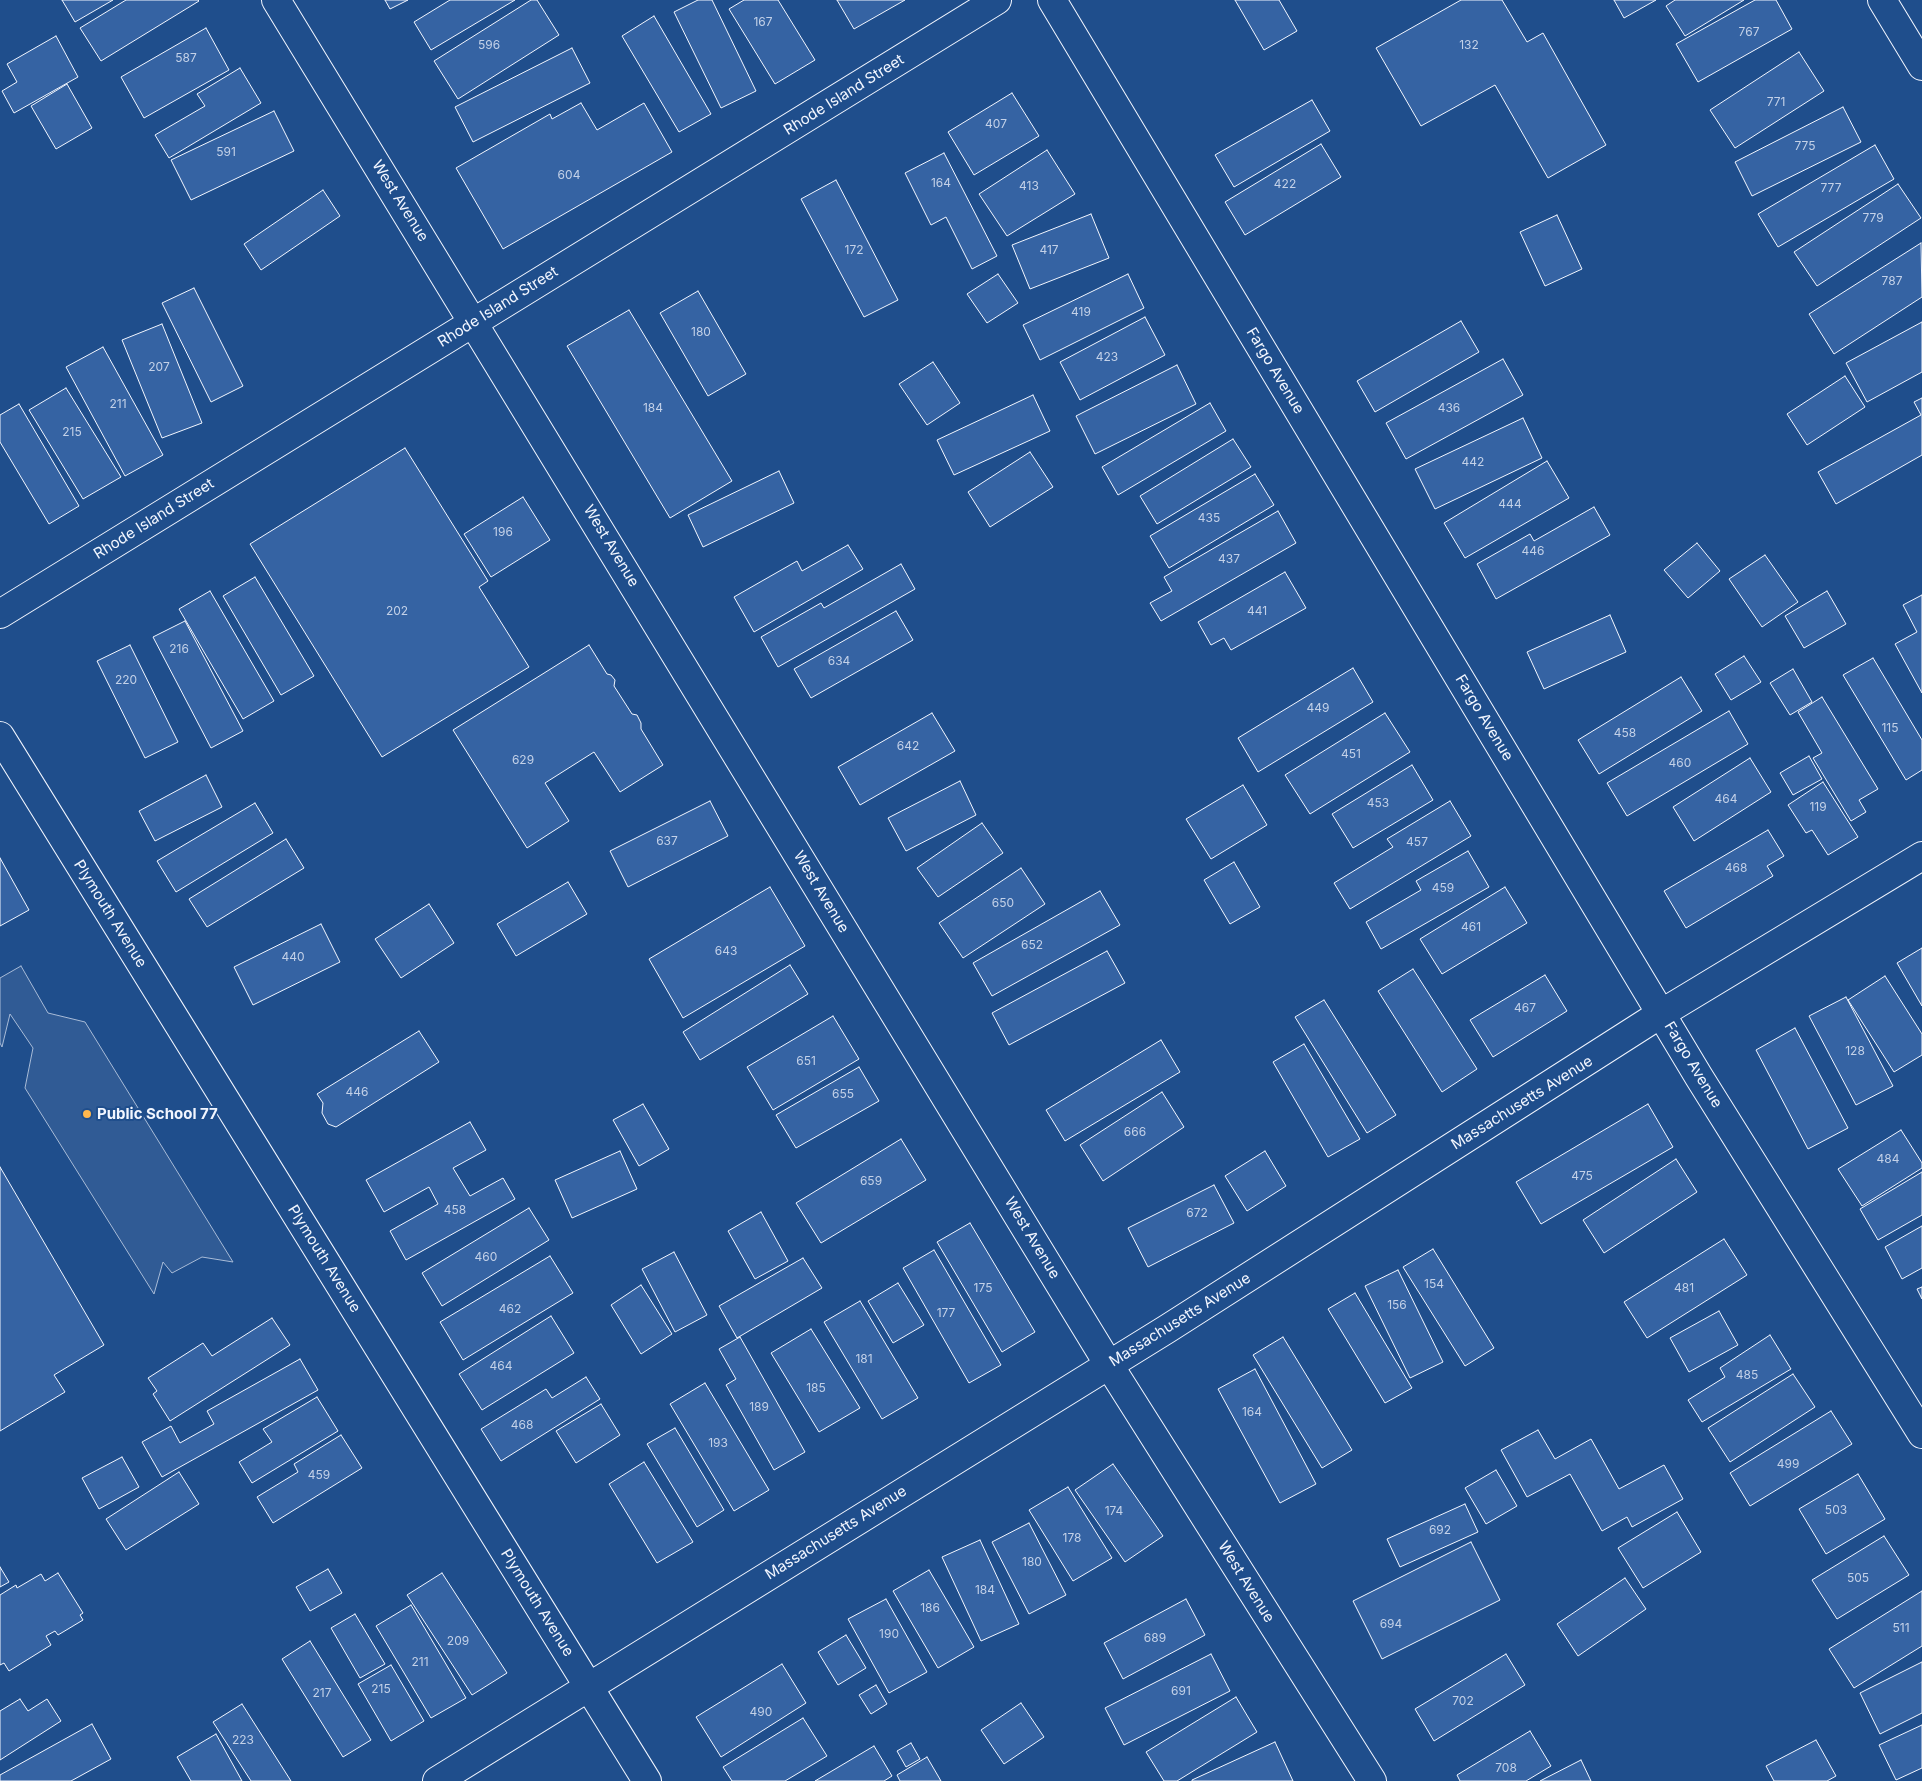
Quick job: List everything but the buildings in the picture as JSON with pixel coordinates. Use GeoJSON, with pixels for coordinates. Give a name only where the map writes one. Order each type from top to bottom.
{"type":"FeatureCollection","features":[{"type":"Feature","properties":{"kind":"street","name":"West Avenue"},"geometry":{"type":"LineString","coordinates":[[276,0],[1109,1365],[1372,1781]]}},
{"type":"Feature","properties":{"kind":"street","name":"Rhode Island Street"},"geometry":{"type":"LineString","coordinates":[[0,614],[997,0]]}},
{"type":"Feature","properties":{"kind":"street","name":"Fargo Avenue"},"geometry":{"type":"LineString","coordinates":[[1052,0],[1699,1077],[1922,1434]]}},
{"type":"Feature","properties":{"kind":"street"},"geometry":{"type":"LineString","coordinates":[[1882,0],[1922,66]]}},
{"type":"Feature","properties":{"kind":"street","name":"Plymouth Avenue"},"geometry":{"type":"LineString","coordinates":[[0,736],[647,1781]]}},
{"type":"Feature","properties":{"kind":"street","name":"Massachusetts Avenue"},"geometry":{"type":"LineString","coordinates":[[437,1781],[1109,1365],[1662,1013],[1922,856]]}},
{"type":"Feature","properties":{"kind":"shaded area"},"geometry":{"type":"Polygon","coordinates":[[[21,966],[48,1013],[85,1022],[233,1262],[202,1257],[172,1273],[163,1262],[154,1294],[25,1088],[33,1048],[10,1014],[2,1047],[0,1043],[0,978],[21,966]]]}},
{"type":"Feature","properties":{"kind":"place","name":"Public School 77"},"geometry":{"type":"Point","coordinates":[87,1114]}}]}
